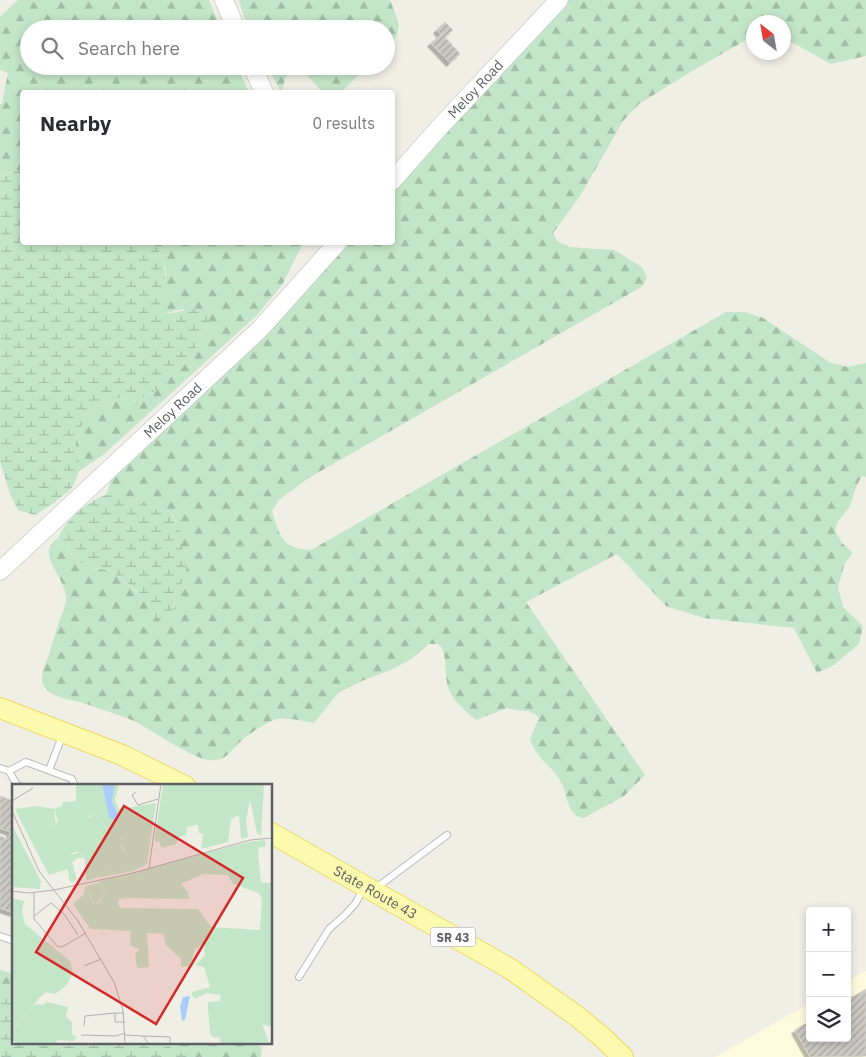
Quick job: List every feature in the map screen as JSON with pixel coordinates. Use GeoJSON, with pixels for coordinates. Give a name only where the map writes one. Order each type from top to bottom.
{"type":"FeatureCollection","features":[{"type":"Feature","properties":{"kind":"main road"},"geometry":{"type":"LineString","coordinates":[[0,708],[64,731],[122,755],[182,784]]}},
{"type":"Feature","properties":{"kind":"main road","name":"State Route 43"},"geometry":{"type":"LineString","coordinates":[[272,834],[509,968],[578,1017],[623,1057]]}},
{"type":"Feature","properties":{"kind":"street"},"geometry":{"type":"LineString","coordinates":[[224,0],[232,20]]}},
{"type":"Feature","properties":{"kind":"street","name":"Meloy Road"},"geometry":{"type":"LineString","coordinates":[[395,178],[558,0]]}},
{"type":"Feature","properties":{"kind":"street"},"geometry":{"type":"LineString","coordinates":[[256,75],[263,90]]}},
{"type":"Feature","properties":{"kind":"street","name":"Meloy Road"},"geometry":{"type":"LineString","coordinates":[[0,571],[260,329],[332,245]]}},
{"type":"Feature","properties":{"kind":"lane"},"geometry":{"type":"LineString","coordinates":[[49,770],[64,731]]}},
{"type":"Feature","properties":{"kind":"lane"},"geometry":{"type":"LineString","coordinates":[[9,771],[26,762],[72,779],[74,784]]}},
{"type":"Feature","properties":{"kind":"lane"},"geometry":{"type":"LineString","coordinates":[[0,768],[9,771],[17,784]]}},
{"type":"Feature","properties":{"kind":"lane"},"geometry":{"type":"LineString","coordinates":[[299,977],[324,936],[369,888],[447,835]]}},
{"type":"Feature","properties":{"kind":"lane"},"geometry":{"type":"LineString","coordinates":[[0,936],[12,940]]}},
{"type":"Feature","properties":{"kind":"shaded area"},"geometry":{"type":"Polygon","coordinates":[[[866,971],[866,1057],[715,1057],[806,1005],[806,1042],[851,1042],[851,980],[866,971]]]}},
{"type":"Feature","properties":{"kind":"green space"},"geometry":{"type":"Polygon","coordinates":[[[18,0],[209,0],[217,20],[20,20],[20,75],[241,75],[248,90],[20,90],[20,170],[0,175],[0,104],[2,104],[8,73],[0,70],[0,17],[18,0]]]}},
{"type":"Feature","properties":{"kind":"green space"},"geometry":{"type":"Polygon","coordinates":[[[239,0],[390,0],[398,21],[398,31],[395,38],[395,20],[246,20],[239,0]]]}},
{"type":"Feature","properties":{"kind":"green space"},"geometry":{"type":"Polygon","coordinates":[[[568,0],[866,0],[866,56],[831,64],[791,42],[791,15],[746,15],[746,40],[639,104],[623,121],[580,196],[553,233],[557,241],[569,247],[614,250],[642,267],[647,277],[643,286],[307,479],[279,500],[272,511],[283,540],[293,547],[311,550],[726,312],[745,312],[763,318],[831,363],[848,367],[866,363],[866,477],[862,476],[860,479],[849,507],[838,522],[835,531],[842,543],[852,552],[845,563],[838,587],[843,607],[863,626],[859,644],[834,665],[817,673],[794,628],[704,618],[666,606],[617,554],[526,602],[645,775],[624,796],[584,818],[578,817],[571,810],[558,777],[533,747],[530,739],[539,718],[529,711],[507,708],[476,720],[458,704],[450,692],[444,653],[438,644],[429,644],[411,659],[395,668],[338,693],[314,723],[284,718],[277,719],[261,726],[250,734],[225,757],[215,760],[195,756],[127,718],[80,702],[60,698],[43,685],[44,666],[50,653],[66,599],[64,589],[51,561],[49,553],[51,545],[58,538],[72,555],[89,568],[113,572],[146,600],[155,616],[174,608],[176,588],[186,580],[176,521],[170,512],[143,505],[119,495],[106,495],[112,478],[293,305],[348,245],[395,245],[395,190],[444,130],[568,0]]]}},
{"type":"Feature","properties":{"kind":"green space"},"geometry":{"type":"Polygon","coordinates":[[[272,75],[288,75],[285,78],[282,90],[277,85],[272,75]]]}},
{"type":"Feature","properties":{"kind":"green space"},"geometry":{"type":"Polygon","coordinates":[[[307,75],[359,75],[344,90],[320,90],[307,75]]]}},
{"type":"Feature","properties":{"kind":"green space"},"geometry":{"type":"Polygon","coordinates":[[[20,170],[20,245],[155,245],[161,254],[164,266],[165,278],[160,305],[163,314],[190,309],[208,311],[210,324],[191,359],[175,371],[158,389],[137,401],[118,398],[94,407],[83,422],[76,440],[79,471],[74,484],[71,489],[51,505],[35,515],[18,510],[10,494],[0,462],[0,175],[20,170]]]}},
{"type":"Feature","properties":{"kind":"green space"},"geometry":{"type":"Polygon","coordinates":[[[155,245],[302,245],[282,285],[257,315],[103,455],[79,471],[76,440],[83,422],[94,407],[118,398],[137,401],[158,389],[175,371],[191,359],[210,324],[182,309],[163,314],[160,303],[166,277],[166,268],[155,245]]]}},
{"type":"Feature","properties":{"kind":"green space"},"geometry":{"type":"Polygon","coordinates":[[[113,493],[154,509],[170,512],[180,528],[187,574],[186,580],[176,588],[172,612],[164,623],[155,616],[138,592],[109,570],[92,569],[86,566],[58,538],[74,516],[88,504],[113,493]]]}},
{"type":"Feature","properties":{"kind":"green space"},"geometry":{"type":"Polygon","coordinates":[[[0,970],[12,973],[12,1008],[0,1005],[0,970]]]}},
{"type":"Feature","properties":{"kind":"green space"},"geometry":{"type":"Polygon","coordinates":[[[0,995],[12,997],[12,1044],[163,1044],[191,1057],[0,1057],[0,995]]]}},
{"type":"Feature","properties":{"kind":"green space"},"geometry":{"type":"Polygon","coordinates":[[[163,1044],[258,1044],[262,1048],[261,1057],[177,1057],[163,1044]]]}},
{"type":"Feature","properties":{"kind":"building"},"geometry":{"type":"Polygon","coordinates":[[[445,22],[453,30],[445,37],[460,54],[450,63],[431,43],[441,35],[437,30],[445,22]]]}},
{"type":"Feature","properties":{"kind":"building"},"geometry":{"type":"Polygon","coordinates":[[[0,796],[12,800],[12,912],[0,908],[0,836],[8,839],[11,832],[0,828],[0,796]]]}},
{"type":"Feature","properties":{"kind":"building"},"geometry":{"type":"Polygon","coordinates":[[[866,989],[866,1056],[810,1057],[795,1030],[806,1023],[806,1042],[851,1042],[851,998],[866,989]]]}}]}
